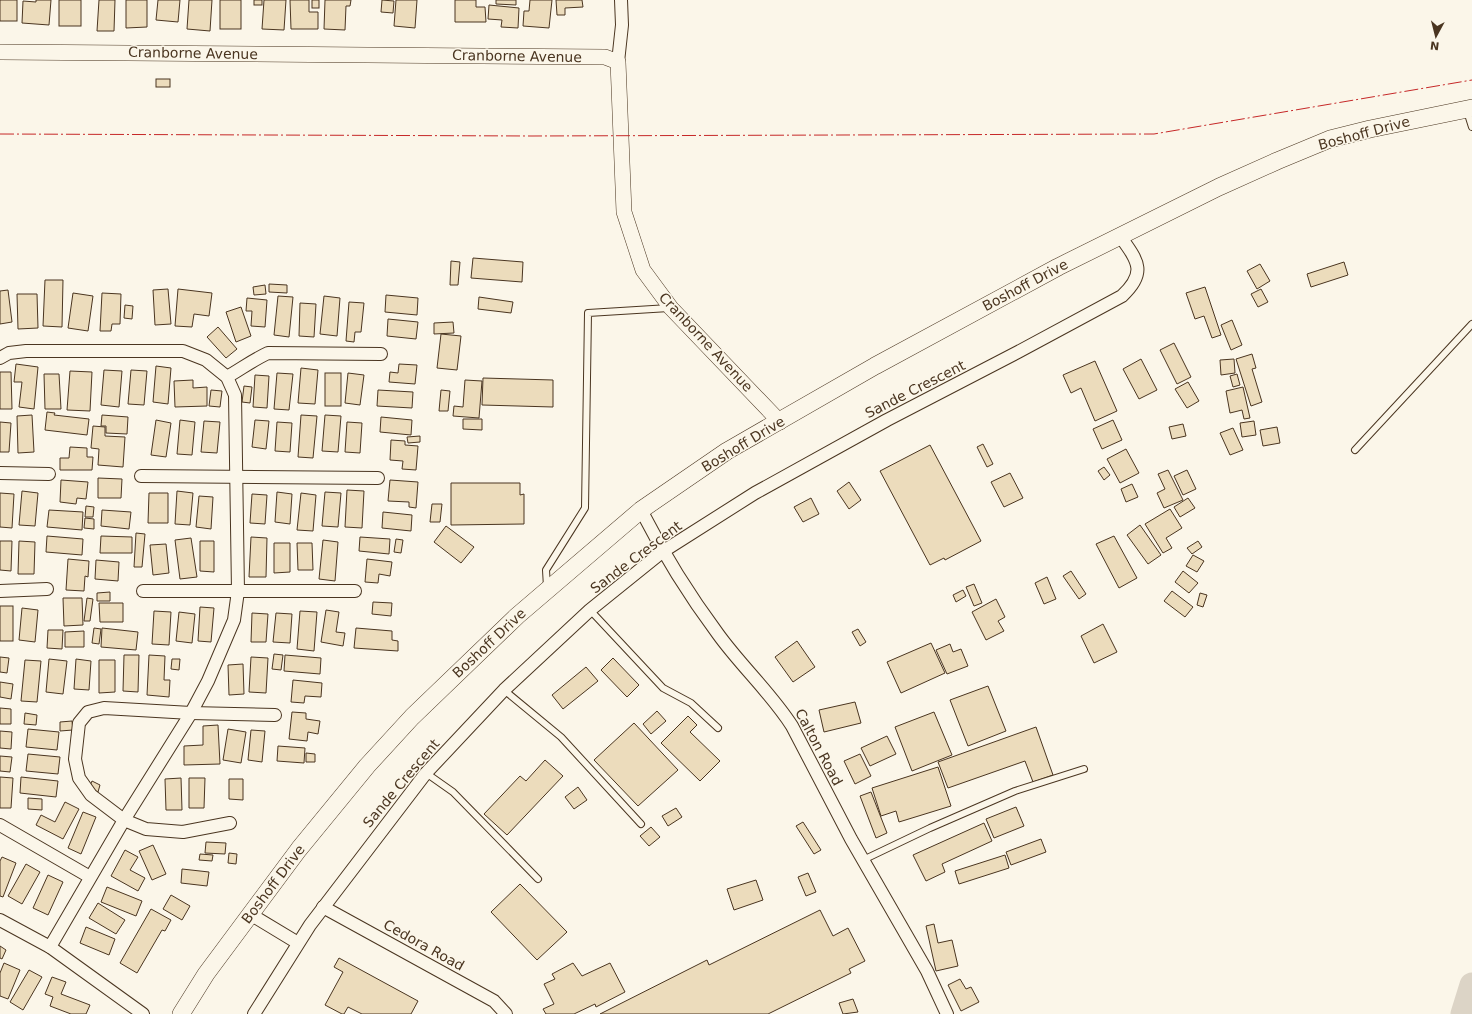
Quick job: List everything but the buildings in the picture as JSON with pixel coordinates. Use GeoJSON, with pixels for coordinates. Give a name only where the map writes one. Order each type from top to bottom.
{"type":"FeatureCollection","features":[{"type":"Feature","properties":{"kind":"main road","name":"Boshoff Drive"},"geometry":{"type":"LineString","coordinates":[[181,1014],[206,974],[299,849],[367,766],[397,733],[457,673],[547,590],[641,510],[727,451],[780,422],[875,366],[1120,236],[1255,171],[1330,139],[1370,129],[1469,109]]}},
{"type":"Feature","properties":{"kind":"street"},"geometry":{"type":"LineString","coordinates":[[618,62],[622,25],[621,0]]}},
{"type":"Feature","properties":{"kind":"street","name":"Cranborne Avenue"},"geometry":{"type":"LineString","coordinates":[[0,52],[605,57],[618,62],[624,212],[643,270],[671,308],[780,422]]}},
{"type":"Feature","properties":{"kind":"street","name":"Sande Crescent"},"geometry":{"type":"LineString","coordinates":[[254,1014],[298,943],[323,907],[426,772],[504,690],[590,610],[662,552],[755,493],[886,420],[1018,352],[1122,296],[1132,286],[1137,277],[1138,266],[1134,257],[1120,236]]}},
{"type":"Feature","properties":{"kind":"street"},"geometry":{"type":"LineString","coordinates":[[0,358],[9,353],[26,351],[183,351],[206,360],[227,377],[235,395],[238,591],[234,620],[208,681],[192,713],[124,820],[50,947]]}},
{"type":"Feature","properties":{"kind":"street"},"geometry":{"type":"LineString","coordinates":[[227,377],[241,369],[252,360],[268,353],[381,354]]}},
{"type":"Feature","properties":{"kind":"street"},"geometry":{"type":"LineString","coordinates":[[0,473],[49,474]]}},
{"type":"Feature","properties":{"kind":"street"},"geometry":{"type":"LineString","coordinates":[[141,476],[378,478]]}},
{"type":"Feature","properties":{"kind":"street","name":"Calton Road"},"geometry":{"type":"LineString","coordinates":[[641,510],[662,552],[718,635],[782,710],[863,860],[927,971],[946,1014]]}},
{"type":"Feature","properties":{"kind":"street"},"geometry":{"type":"LineString","coordinates":[[0,591],[47,589]]}},
{"type":"Feature","properties":{"kind":"street"},"geometry":{"type":"LineString","coordinates":[[143,591],[355,591]]}},
{"type":"Feature","properties":{"kind":"street"},"geometry":{"type":"LineString","coordinates":[[230,823],[184,832],[146,829],[124,820],[91,795],[79,778],[75,759],[79,723],[88,712],[104,708],[192,713],[275,715]]}},
{"type":"Feature","properties":{"kind":"street"},"geometry":{"type":"LineString","coordinates":[[0,825],[90,877]]}},
{"type":"Feature","properties":{"kind":"street","name":"Cedora Road"},"geometry":{"type":"LineString","coordinates":[[323,907],[494,1000],[506,1014]]}},
{"type":"Feature","properties":{"kind":"street"},"geometry":{"type":"LineString","coordinates":[[250,914],[298,943]]}},
{"type":"Feature","properties":{"kind":"street"},"geometry":{"type":"LineString","coordinates":[[0,920],[50,947],[143,1014]]}},
{"type":"Feature","properties":{"kind":"lane"},"geometry":{"type":"LineString","coordinates":[[1469,109],[1472,127]]}},
{"type":"Feature","properties":{"kind":"lane"},"geometry":{"type":"LineString","coordinates":[[547,590],[546,570],[586,508],[588,314],[671,308]]}},
{"type":"Feature","properties":{"kind":"lane"},"geometry":{"type":"LineString","coordinates":[[1354,450],[1472,324]]}},
{"type":"Feature","properties":{"kind":"lane"},"geometry":{"type":"LineString","coordinates":[[590,610],[664,688],[691,703],[718,728]]}},
{"type":"Feature","properties":{"kind":"lane"},"geometry":{"type":"LineString","coordinates":[[504,690],[561,737],[641,824]]}},
{"type":"Feature","properties":{"kind":"lane"},"geometry":{"type":"LineString","coordinates":[[863,860],[930,828],[1015,791],[1084,769]]}},
{"type":"Feature","properties":{"kind":"lane"},"geometry":{"type":"LineString","coordinates":[[426,772],[453,792],[538,879]]}},
{"type":"Feature","properties":{"kind":"waterway"},"geometry":{"type":"LineString","coordinates":[[1463,1014],[1472,985]]}},
{"type":"Feature","properties":{"kind":"power"},"geometry":{"type":"LineString","coordinates":[[0,134],[532,136],[1154,134],[1472,80]]}}]}
